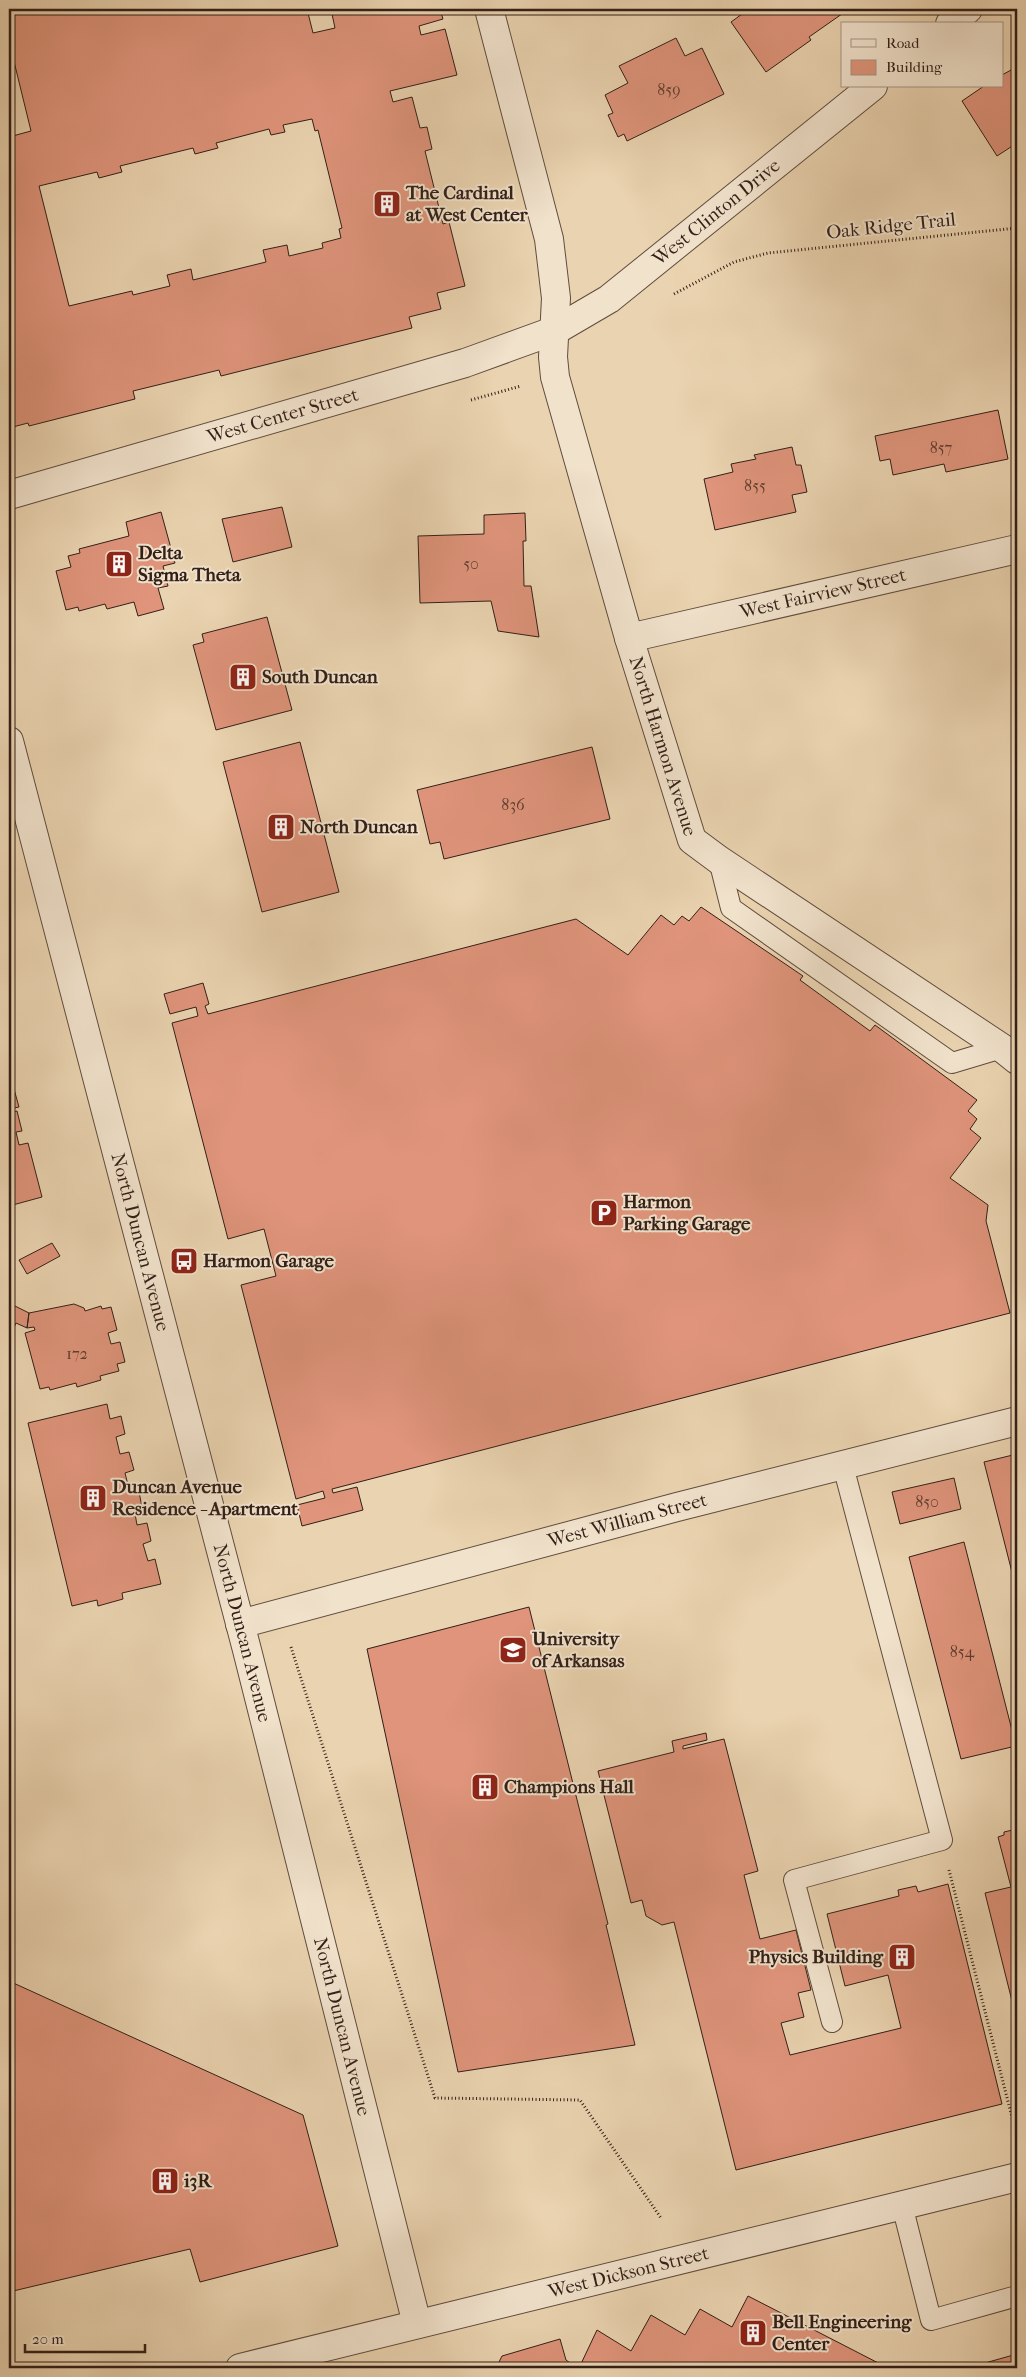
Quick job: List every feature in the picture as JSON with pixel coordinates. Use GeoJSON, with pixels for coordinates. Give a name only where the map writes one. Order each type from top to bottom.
{"type":"FeatureCollection","features":[{"type":"Feature","properties":{"kind":"street","name":"North Harmon Avenue"},"geometry":{"type":"LineString","coordinates":[[489,9],[549,239],[554,268],[556,330],[553,357],[555,377],[629,638],[692,840],[1009,1054]]}},
{"type":"Feature","properties":{"kind":"street"},"geometry":{"type":"LineString","coordinates":[[952,22],[968,9]]}},
{"type":"Feature","properties":{"kind":"street","name":"West Clinton Drive"},"geometry":{"type":"LineString","coordinates":[[556,330],[609,299],[871,88]]}},
{"type":"Feature","properties":{"kind":"street","name":"West Center Street"},"geometry":{"type":"LineString","coordinates":[[9,495],[465,363],[556,330]]}},
{"type":"Feature","properties":{"kind":"street","name":"West Fairview Street"},"geometry":{"type":"LineString","coordinates":[[629,638],[1017,549]]}},
{"type":"Feature","properties":{"kind":"street","name":"North Duncan Avenue"},"geometry":{"type":"LineString","coordinates":[[9,741],[240,1624],[417,2324]]}},
{"type":"Feature","properties":{"kind":"street","name":"West William Street"},"geometry":{"type":"LineString","coordinates":[[240,1624],[677,1507],[1017,1421]]}},
{"type":"Feature","properties":{"kind":"street","name":"West Dickson Street"},"geometry":{"type":"LineString","coordinates":[[240,2368],[1017,2177]]}},
{"type":"Feature","properties":{"kind":"lane"},"geometry":{"type":"LineString","coordinates":[[719,860],[731,908],[952,1063],[1009,1054]]}},
{"type":"Feature","properties":{"kind":"lane"},"geometry":{"type":"LineString","coordinates":[[832,2022],[794,1880],[942,1840],[843,1466]]}},
{"type":"Feature","properties":{"kind":"lane"},"geometry":{"type":"LineString","coordinates":[[902,2205],[931,2320],[1017,2296]]}},
{"type":"Feature","properties":{"kind":"path","name":"Oak Ridge Trail"},"geometry":{"type":"LineString","coordinates":[[768,253],[1017,228]]}},
{"type":"Feature","properties":{"kind":"path"},"geometry":{"type":"LineString","coordinates":[[288,1639],[435,2098],[580,2100],[661,2218]]}},
{"type":"Feature","properties":{"kind":"path"},"geometry":{"type":"LineString","coordinates":[[942,1840],[1016,2133]]}},
{"type":"Feature","properties":{"kind":"building","name":"The Cardinal at West Center"},"geometry":{"type":"Polygon","coordinates":[[[9,9],[307,9],[313,33],[335,28],[332,14],[353,9],[440,9],[443,19],[419,26],[421,35],[445,29],[457,75],[390,91],[393,102],[412,97],[420,128],[427,127],[432,149],[425,151],[443,224],[449,222],[465,286],[437,293],[441,309],[409,317],[412,328],[221,376],[219,370],[133,391],[135,399],[29,426],[28,423],[9,428],[9,137],[31,131],[9,41],[9,9]],[[312,119],[283,125],[285,132],[271,135],[269,129],[216,143],[218,148],[195,154],[193,148],[120,166],[122,172],[99,178],[97,172],[39,186],[69,306],[132,291],[133,295],[170,286],[167,275],[191,269],[193,280],[266,262],[263,250],[287,245],[289,256],[323,248],[322,243],[341,238],[339,229],[342,228],[318,130],[315,131],[312,119]]]}},
{"type":"Feature","properties":{"kind":"building"},"geometry":{"type":"Polygon","coordinates":[[[749,9],[849,9],[809,37],[811,40],[766,72],[731,22],[749,9]]]}},
{"type":"Feature","properties":{"kind":"building"},"geometry":{"type":"Polygon","coordinates":[[[676,38],[685,56],[702,48],[724,94],[627,141],[624,134],[618,137],[608,115],[613,113],[605,95],[628,83],[619,66],[676,38]]]}},
{"type":"Feature","properties":{"kind":"building"},"geometry":{"type":"Polygon","coordinates":[[[1011,70],[1017,80],[1017,143],[997,156],[962,101],[981,88],[1004,88],[1004,74],[1011,70]]]}},
{"type":"Feature","properties":{"kind":"building"},"geometry":{"type":"Polygon","coordinates":[[[998,410],[1008,459],[946,472],[944,464],[893,475],[890,459],[880,461],[875,436],[998,410]]]}},
{"type":"Feature","properties":{"kind":"building"},"geometry":{"type":"Polygon","coordinates":[[[792,447],[796,465],[801,465],[807,492],[792,495],[796,512],[715,530],[704,479],[733,472],[731,464],[756,459],[754,455],[792,447]]]}},
{"type":"Feature","properties":{"kind":"building"},"geometry":{"type":"Polygon","coordinates":[[[282,507],[292,547],[233,562],[222,519],[282,507]]]}},
{"type":"Feature","properties":{"kind":"building","name":"Delta Sigma Theta"},"geometry":{"type":"Polygon","coordinates":[[[161,512],[175,563],[163,566],[168,586],[158,588],[164,609],[138,616],[134,602],[107,609],[105,604],[79,611],[78,607],[66,610],[56,571],[71,567],[68,556],[80,553],[79,549],[129,536],[126,522],[161,512]]]}},
{"type":"Feature","properties":{"kind":"building"},"geometry":{"type":"Polygon","coordinates":[[[525,513],[526,541],[523,541],[524,586],[531,586],[539,637],[498,631],[491,601],[420,603],[418,536],[484,534],[484,515],[525,513]]]}},
{"type":"Feature","properties":{"kind":"building","name":"South Duncan"},"geometry":{"type":"Polygon","coordinates":[[[267,617],[292,710],[216,730],[193,645],[204,642],[202,634],[267,617]]]}},
{"type":"Feature","properties":{"kind":"building","name":"North Duncan"},"geometry":{"type":"Polygon","coordinates":[[[300,742],[339,892],[262,912],[223,762],[300,742]]]}},
{"type":"Feature","properties":{"kind":"building"},"geometry":{"type":"Polygon","coordinates":[[[592,747],[610,819],[444,859],[440,842],[430,844],[417,790],[592,747]]]}},
{"type":"Feature","properties":{"kind":"building","name":"Harmon Parking Garage"},"geometry":{"type":"Polygon","coordinates":[[[701,907],[803,976],[800,980],[870,1031],[875,1025],[977,1100],[968,1111],[977,1119],[970,1129],[981,1138],[950,1178],[988,1205],[986,1221],[1010,1313],[332,1489],[333,1493],[357,1487],[363,1510],[302,1526],[297,1505],[325,1498],[323,1491],[296,1499],[241,1285],[276,1276],[264,1229],[228,1239],[172,1023],[198,1016],[196,1007],[170,1014],[164,994],[203,983],[209,1004],[205,1006],[208,1014],[576,919],[628,955],[661,915],[674,925],[682,916],[689,921],[701,907]]]}},
{"type":"Feature","properties":{"kind":"building"},"geometry":{"type":"Polygon","coordinates":[[[9,1071],[19,1107],[9,1109],[9,1071]]]}},
{"type":"Feature","properties":{"kind":"building"},"geometry":{"type":"Polygon","coordinates":[[[9,1110],[10,1113],[17,1111],[22,1131],[16,1132],[19,1145],[28,1143],[42,1197],[9,1206],[9,1110]]]}},
{"type":"Feature","properties":{"kind":"building"},"geometry":{"type":"Polygon","coordinates":[[[52,1243],[60,1256],[27,1274],[19,1260],[52,1243]]]}},
{"type":"Feature","properties":{"kind":"building"},"geometry":{"type":"Polygon","coordinates":[[[9,1303],[29,1313],[27,1328],[16,1323],[9,1339],[9,1303]]]}},
{"type":"Feature","properties":{"kind":"building"},"geometry":{"type":"Polygon","coordinates":[[[74,1304],[84,1308],[85,1311],[101,1306],[102,1309],[111,1307],[117,1330],[108,1333],[111,1344],[120,1342],[125,1362],[117,1364],[119,1371],[100,1376],[101,1380],[77,1387],[76,1383],[50,1390],[49,1387],[40,1389],[25,1333],[35,1330],[34,1327],[27,1328],[29,1313],[74,1304]]]}},
{"type":"Feature","properties":{"kind":"building"},"geometry":{"type":"Polygon","coordinates":[[[9,1339],[13,1341],[9,1349],[9,1339]]]}},
{"type":"Feature","properties":{"kind":"building","name":"Duncan Avenue Residence - Apartment"},"geometry":{"type":"Polygon","coordinates":[[[107,1404],[110,1419],[121,1416],[125,1434],[116,1437],[120,1454],[129,1452],[134,1470],[125,1473],[129,1489],[138,1487],[142,1507],[134,1508],[137,1525],[147,1523],[151,1541],[143,1544],[148,1561],[155,1559],[161,1584],[122,1593],[123,1599],[98,1606],[97,1600],[72,1606],[28,1423],[107,1404]]]}},
{"type":"Feature","properties":{"kind":"building"},"geometry":{"type":"Polygon","coordinates":[[[1017,1454],[1017,1592],[984,1462],[1017,1454]]]}},
{"type":"Feature","properties":{"kind":"building"},"geometry":{"type":"Polygon","coordinates":[[[954,1478],[961,1509],[900,1524],[892,1492],[954,1478]]]}},
{"type":"Feature","properties":{"kind":"building"},"geometry":{"type":"Polygon","coordinates":[[[964,1542],[1016,1746],[961,1759],[909,1557],[964,1542]]]}},
{"type":"Feature","properties":{"kind":"building","name":"Champions Hall"},"geometry":{"type":"Polygon","coordinates":[[[529,1607],[608,1924],[606,1925],[635,2045],[458,2072],[367,1649],[529,1607]]]}},
{"type":"Feature","properties":{"kind":"building","name":"Physics Building"},"geometry":{"type":"Polygon","coordinates":[[[706,1733],[707,1740],[683,1746],[683,1749],[724,1739],[758,1871],[744,1875],[760,1939],[796,1930],[811,1990],[798,1993],[804,2017],[781,2023],[790,2055],[901,2028],[888,1975],[845,1986],[827,1914],[899,1896],[898,1890],[916,1886],[918,1892],[948,1884],[1002,2104],[736,2170],[674,1922],[662,1925],[646,1916],[642,1900],[631,1903],[598,1771],[674,1752],[672,1741],[706,1733]]]}},
{"type":"Feature","properties":{"kind":"building"},"geometry":{"type":"Polygon","coordinates":[[[1017,1829],[1017,2021],[985,1893],[1011,1887],[998,1837],[1004,1835],[1004,1832],[1017,1829]]]}},
{"type":"Feature","properties":{"kind":"building","name":"i3R"},"geometry":{"type":"Polygon","coordinates":[[[9,1981],[303,2115],[338,2246],[200,2282],[190,2249],[9,2292],[9,1981]]]}},
{"type":"Feature","properties":{"kind":"building","name":"Bell Engineering Center"},"geometry":{"type":"Polygon","coordinates":[[[748,2296],[888,2368],[579,2368],[597,2330],[631,2351],[651,2315],[685,2335],[700,2309],[732,2327],[748,2296]]]}},
{"type":"Feature","properties":{"kind":"building"},"geometry":{"type":"Polygon","coordinates":[[[560,2339],[566,2360],[577,2368],[496,2368],[502,2356],[560,2339]]]}},
{"type":"Feature","properties":{"kind":"building"},"geometry":{"type":"Polygon","coordinates":[[[1017,2354],[1017,2368],[967,2368],[1017,2354]]]}},
{"type":"Feature","properties":{"kind":"place","name":"The Cardinal at West Center"},"geometry":{"type":"Point","coordinates":[387,204]}},
{"type":"Feature","properties":{"kind":"place","name":"Delta Sigma Theta"},"geometry":{"type":"Point","coordinates":[119,564]}},
{"type":"Feature","properties":{"kind":"place","name":"South Duncan"},"geometry":{"type":"Point","coordinates":[243,677]}},
{"type":"Feature","properties":{"kind":"place","name":"North Duncan"},"geometry":{"type":"Point","coordinates":[281,827]}},
{"type":"Feature","properties":{"kind":"place","name":"Harmon Parking Garage"},"geometry":{"type":"Point","coordinates":[604,1213]}},
{"type":"Feature","properties":{"kind":"place","name":"Harmon Garage"},"geometry":{"type":"Point","coordinates":[184,1261]}},
{"type":"Feature","properties":{"kind":"place","name":"Duncan Avenue Residence - Apartment"},"geometry":{"type":"Point","coordinates":[93,1498]}},
{"type":"Feature","properties":{"kind":"place","name":"University of Arkansas"},"geometry":{"type":"Point","coordinates":[513,1650]}},
{"type":"Feature","properties":{"kind":"place","name":"Champions Hall"},"geometry":{"type":"Point","coordinates":[485,1787]}},
{"type":"Feature","properties":{"kind":"place","name":"Physics Building"},"geometry":{"type":"Point","coordinates":[902,1957]}},
{"type":"Feature","properties":{"kind":"place","name":"i3R"},"geometry":{"type":"Point","coordinates":[165,2181]}},
{"type":"Feature","properties":{"kind":"place","name":"Bell Engineering Center"},"geometry":{"type":"Point","coordinates":[753,2333]}}]}
